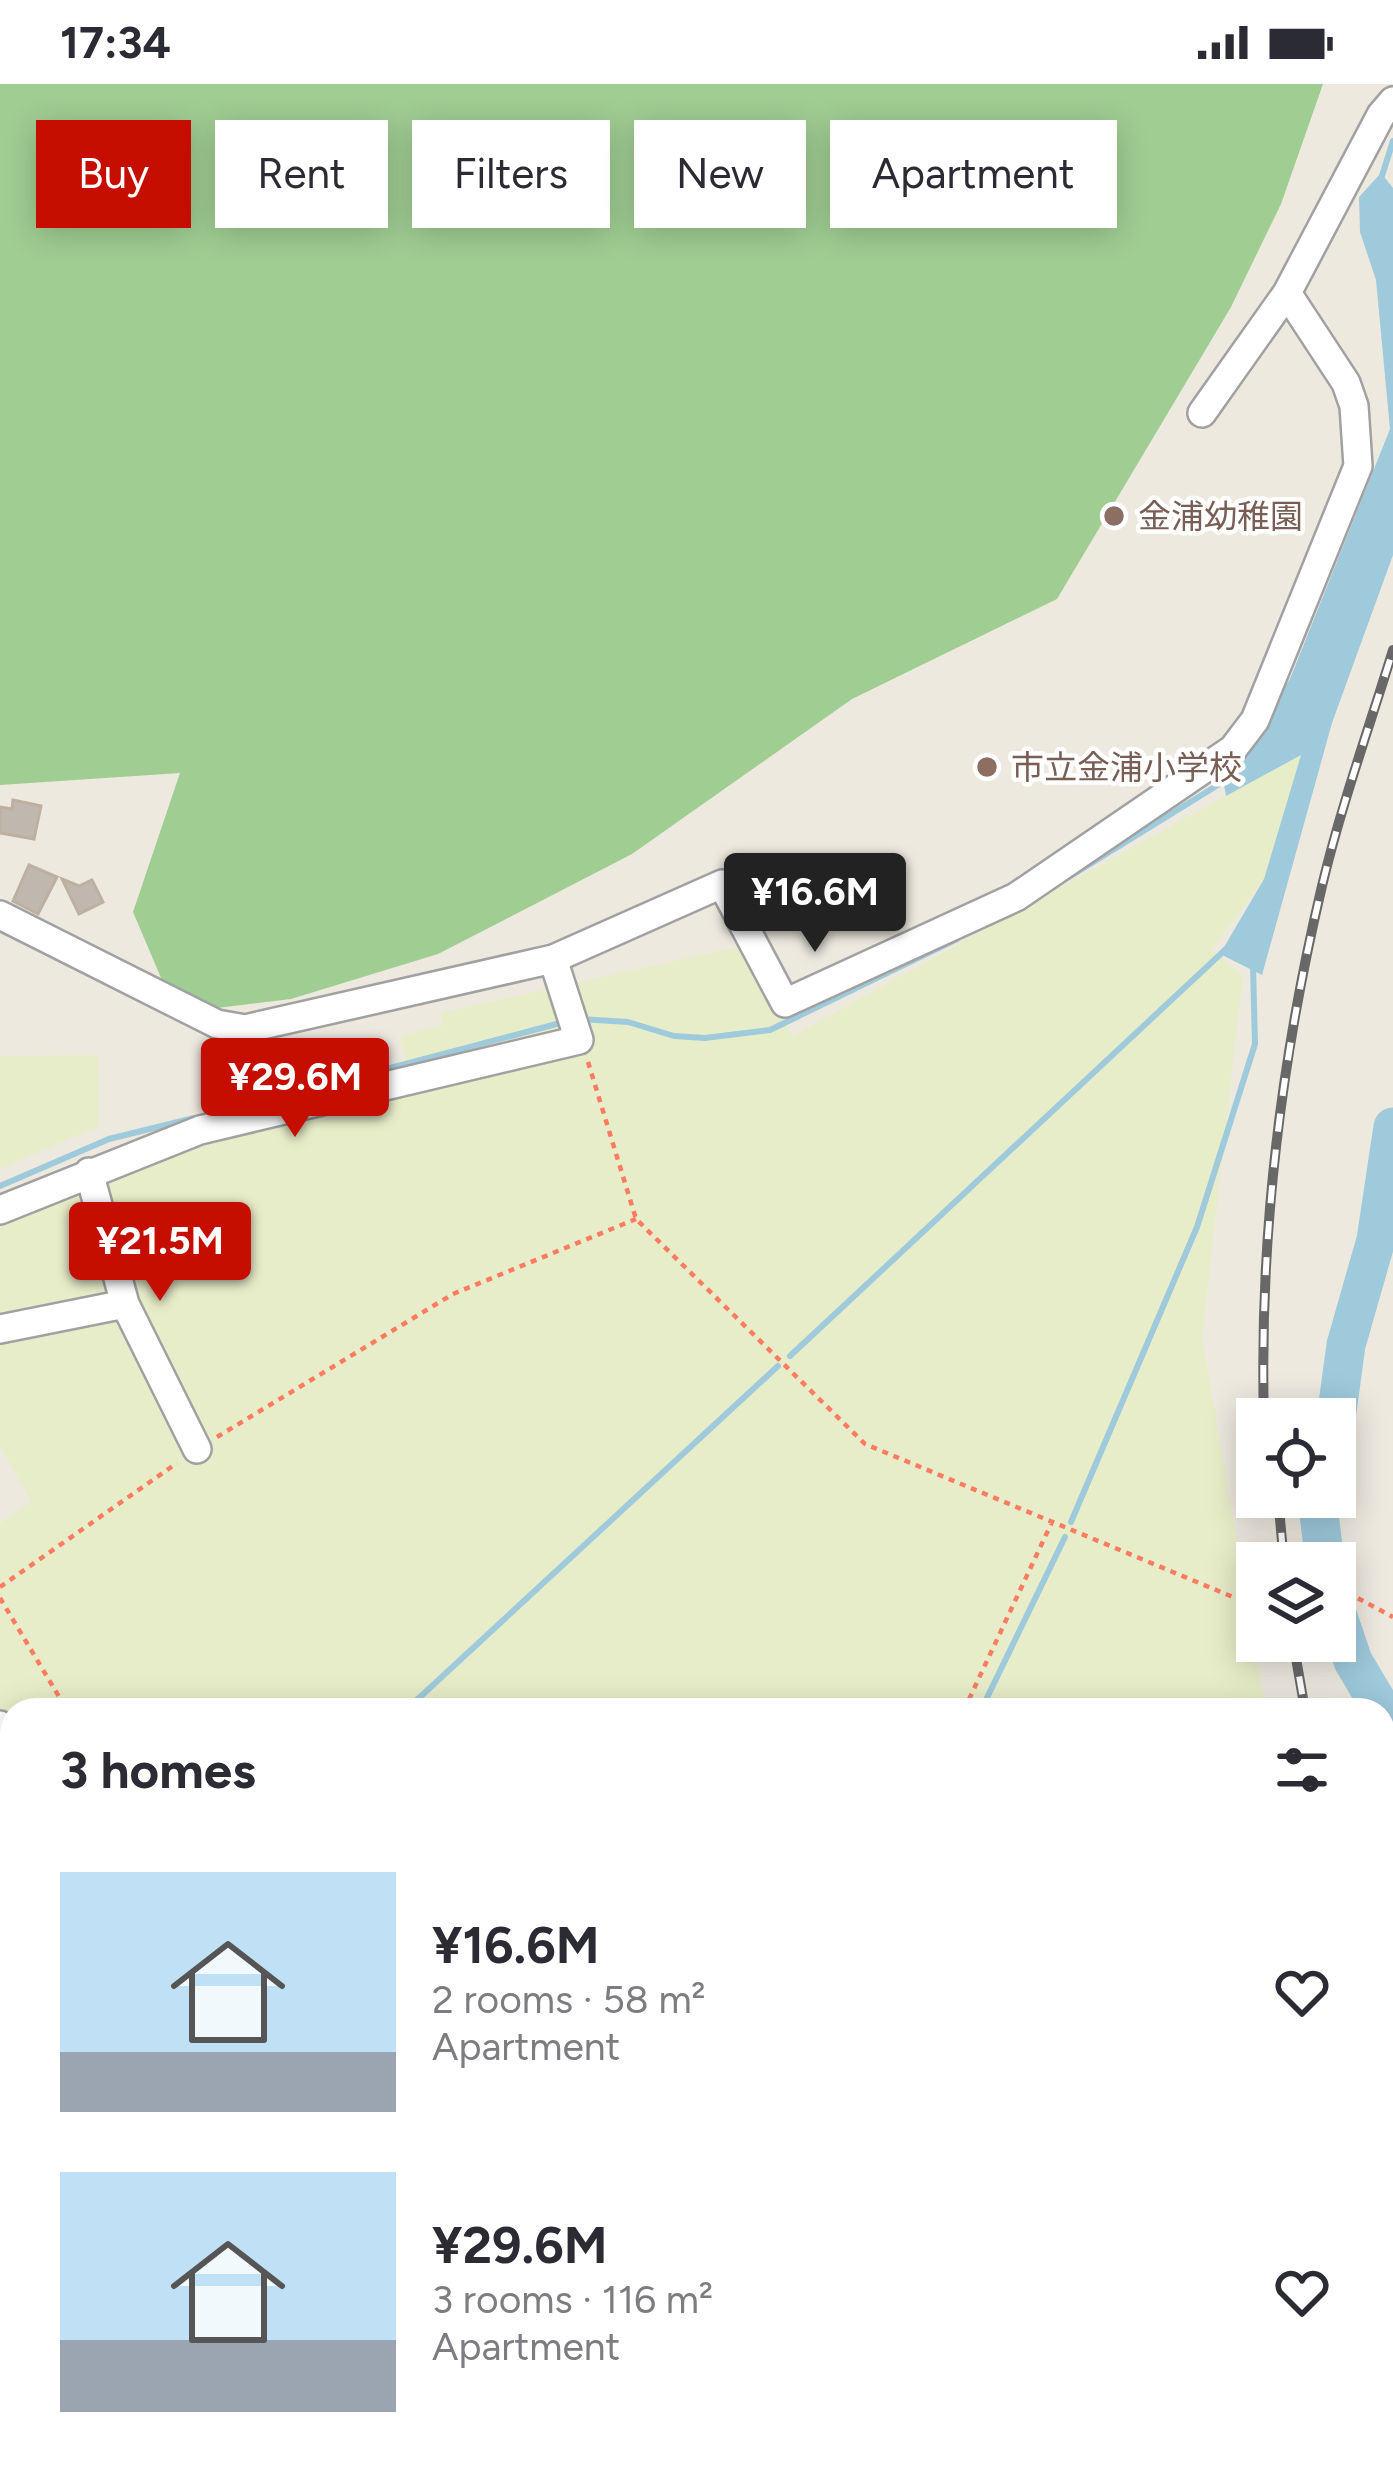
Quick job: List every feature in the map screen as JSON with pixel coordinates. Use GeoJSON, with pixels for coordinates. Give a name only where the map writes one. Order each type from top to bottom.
{"type":"FeatureCollection","features":[{"type":"Feature","properties":{"kind":"street"},"geometry":{"type":"LineString","coordinates":[[1202,413],[1287,293],[1393,101]]}},
{"type":"Feature","properties":{"kind":"street"},"geometry":{"type":"LineString","coordinates":[[0,915],[217,1024],[245,1029],[554,962],[722,884],[785,1004],[1016,897],[1233,749],[1255,720],[1358,466],[1354,406],[1346,383],[1287,293]]}},
{"type":"Feature","properties":{"kind":"street"},"geometry":{"type":"LineString","coordinates":[[0,1210],[200,1130],[578,1036],[554,962]]}},
{"type":"Feature","properties":{"kind":"street"},"geometry":{"type":"LineString","coordinates":[[89,1172],[125,1304],[197,1449]]}},
{"type":"Feature","properties":{"kind":"street"},"geometry":{"type":"LineString","coordinates":[[0,1329],[125,1304]]}},
{"type":"Feature","properties":{"kind":"path"},"geometry":{"type":"LineString","coordinates":[[578,1036],[636,1219],[865,1444],[1236,1598]]}},
{"type":"Feature","properties":{"kind":"path"},"geometry":{"type":"LineString","coordinates":[[0,1587],[197,1449],[453,1294],[636,1219]]}},
{"type":"Feature","properties":{"kind":"path"},"geometry":{"type":"LineString","coordinates":[[970,1698],[1052,1522]]}},
{"type":"Feature","properties":{"kind":"path"},"geometry":{"type":"LineString","coordinates":[[1356,1597],[1390,1616]]}},
{"type":"Feature","properties":{"kind":"path"},"geometry":{"type":"LineString","coordinates":[[0,1598],[60,1698]]}},
{"type":"Feature","properties":{"kind":"shaded area"},"geometry":{"type":"Polygon","coordinates":[[[1302,753],[1264,879],[1212,950],[1243,976],[1202,1337],[1237,1542],[1236,1662],[1258,1662],[1264,1698],[0,1698],[0,1523],[31,1502],[0,1446],[0,1214],[135,1153],[411,1087],[400,1036],[442,1025],[441,1013],[750,944],[793,1036],[1302,753]]]}},
{"type":"Feature","properties":{"kind":"shaded area"},"geometry":{"type":"Polygon","coordinates":[[[98,1055],[99,1126],[0,1169],[0,1056],[98,1055]]]}},
{"type":"Feature","properties":{"kind":"green space"},"geometry":{"type":"Polygon","coordinates":[[[0,84],[1323,84],[1281,204],[1231,307],[1057,599],[852,699],[632,854],[438,954],[291,999],[176,1013],[133,912],[180,773],[0,785],[0,84]]]}},
{"type":"Feature","properties":{"kind":"water"},"geometry":{"type":"Polygon","coordinates":[[[1381,173],[1393,188],[1393,555],[1332,723],[1262,975],[1220,954],[1264,879],[1301,755],[1226,796],[1222,774],[1290,679],[1390,429],[1376,280],[1360,232],[1359,197],[1381,173]]]}},
{"type":"Feature","properties":{"kind":"building"},"geometry":{"type":"Polygon","coordinates":[[[13,800],[41,806],[34,839],[0,833],[0,807],[12,809],[13,800]]]}},
{"type":"Feature","properties":{"kind":"building"},"geometry":{"type":"Polygon","coordinates":[[[29,865],[57,877],[38,914],[13,901],[29,865]]]}},
{"type":"Feature","properties":{"kind":"building"},"geometry":{"type":"Polygon","coordinates":[[[62,879],[79,886],[92,880],[103,902],[79,914],[62,879]]]}},
{"type":"Feature","properties":{"kind":"waterway"},"geometry":{"type":"LineString","coordinates":[[1381,179],[1393,141]]}},
{"type":"Feature","properties":{"kind":"waterway"},"geometry":{"type":"LineString","coordinates":[[1069,877],[1226,780]]}},
{"type":"Feature","properties":{"kind":"waterway"},"geometry":{"type":"LineString","coordinates":[[580,1019],[628,1022],[674,1036],[705,1038],[770,1030],[957,939]]}},
{"type":"Feature","properties":{"kind":"waterway"},"geometry":{"type":"LineString","coordinates":[[790,1356],[1226,949]]}},
{"type":"Feature","properties":{"kind":"waterway"},"geometry":{"type":"LineString","coordinates":[[1071,1522],[1197,1227],[1255,1044],[1253,965]]}},
{"type":"Feature","properties":{"kind":"waterway"},"geometry":{"type":"LineString","coordinates":[[265,1101],[564,1022]]}},
{"type":"Feature","properties":{"kind":"waterway"},"geometry":{"type":"LineString","coordinates":[[0,1186],[109,1139],[194,1118]]}},
{"type":"Feature","properties":{"kind":"waterway"},"geometry":{"type":"LineString","coordinates":[[1339,1398],[1346,1345],[1376,1240],[1393,1127]]}},
{"type":"Feature","properties":{"kind":"waterway"},"geometry":{"type":"LineString","coordinates":[[419,1698],[778,1366]]}},
{"type":"Feature","properties":{"kind":"waterway"},"geometry":{"type":"LineString","coordinates":[[1319,1518],[1322,1542]]}},
{"type":"Feature","properties":{"kind":"waterway"},"geometry":{"type":"LineString","coordinates":[[987,1698],[1065,1537]]}},
{"type":"Feature","properties":{"kind":"waterway"},"geometry":{"type":"LineString","coordinates":[[1354,1662],[1375,1698]]}},
{"type":"Feature","properties":{"kind":"railway"},"geometry":{"type":"LineString","coordinates":[[1264,1398],[1269,1218],[1295,1017],[1330,856],[1393,650]]}},
{"type":"Feature","properties":{"kind":"railway"},"geometry":{"type":"LineString","coordinates":[[1280,1518],[1282,1542]]}},
{"type":"Feature","properties":{"kind":"railway"},"geometry":{"type":"LineString","coordinates":[[1297,1662],[1303,1698]]}},
{"type":"Feature","properties":{"kind":"place","name":"金浦幼稚園"},"geometry":{"type":"Point","coordinates":[1114,516]}},
{"type":"Feature","properties":{"kind":"place","name":"市立金浦小学校"},"geometry":{"type":"Point","coordinates":[987,767]}}]}
